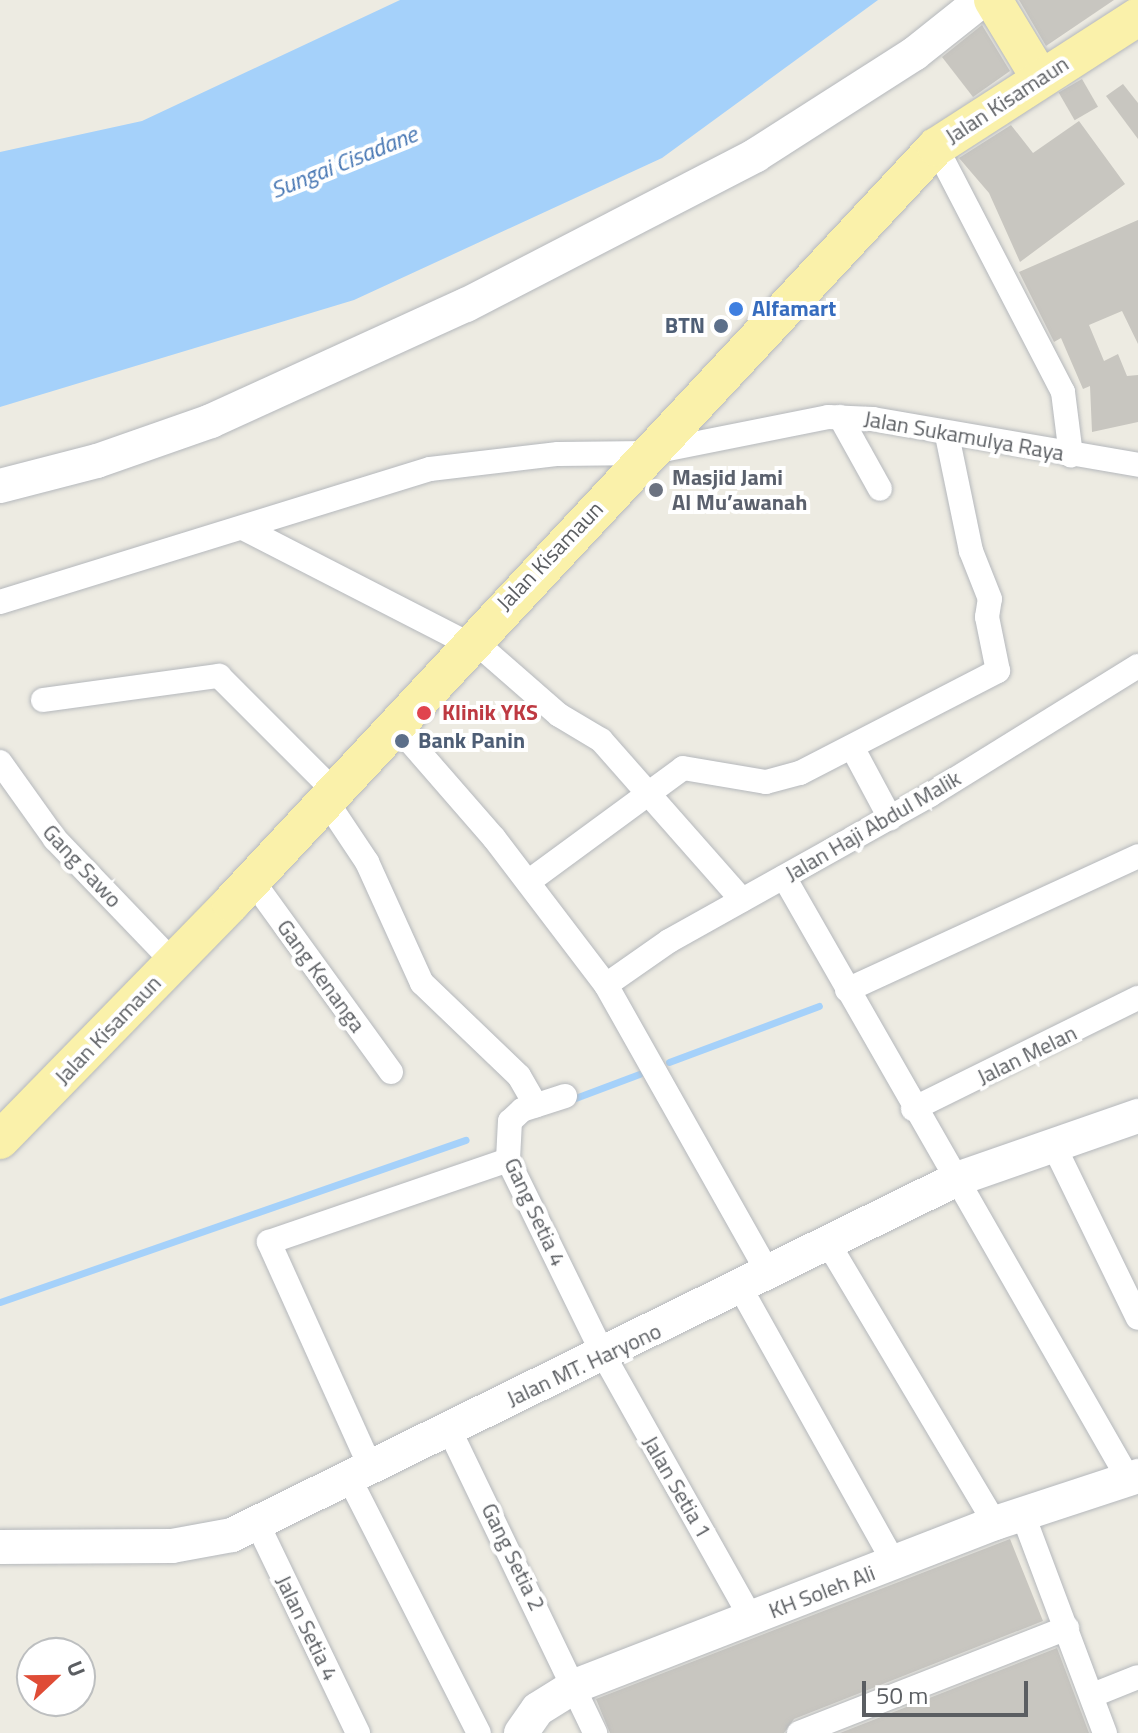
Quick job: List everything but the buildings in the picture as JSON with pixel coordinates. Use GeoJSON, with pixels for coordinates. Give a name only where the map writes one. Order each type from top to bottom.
{"type":"FeatureCollection","features":[{"type":"Feature","properties":{"kind":"main road"},"geometry":{"type":"LineString","coordinates":[[993,0],[1040,78]]}},
{"type":"Feature","properties":{"kind":"main road","name":"Jalan Kisamaun"},"geometry":{"type":"LineString","coordinates":[[1,1136],[174,963],[393,722],[936,147],[1138,17]]}},
{"type":"Feature","properties":{"kind":"street"},"geometry":{"type":"LineString","coordinates":[[0,486],[97,461],[211,421],[479,299],[756,155],[914,54],[982,0]]}},
{"type":"Feature","properties":{"kind":"street"},"geometry":{"type":"LineString","coordinates":[[936,147],[1063,392],[1071,455]]}},
{"type":"Feature","properties":{"kind":"street"},"geometry":{"type":"LineString","coordinates":[[840,417],[880,489]]}},
{"type":"Feature","properties":{"kind":"street","name":"Jalan Sukamulya Raya"},"geometry":{"type":"LineString","coordinates":[[0,602],[441,467],[558,454],[648,453],[840,417],[1138,465]]}},
{"type":"Feature","properties":{"kind":"street"},"geometry":{"type":"LineString","coordinates":[[528,882],[683,768],[766,782],[852,747],[998,671],[987,617],[990,599],[971,551],[947,435]]}},
{"type":"Feature","properties":{"kind":"street"},"geometry":{"type":"LineString","coordinates":[[245,529],[471,642],[559,715],[601,740],[742,900]]}},
{"type":"Feature","properties":{"kind":"street","name":"Jalan Haji Abdul Malik"},"geometry":{"type":"LineString","coordinates":[[606,985],[742,900],[890,818],[1138,666]]}},
{"type":"Feature","properties":{"kind":"street"},"geometry":{"type":"LineString","coordinates":[[43,700],[219,676],[328,794],[367,862],[422,983],[519,1076],[536,1106]]}},
{"type":"Feature","properties":{"kind":"street"},"geometry":{"type":"LineString","coordinates":[[393,722],[528,882],[606,985],[895,1564]]}},
{"type":"Feature","properties":{"kind":"street"},"geometry":{"type":"LineString","coordinates":[[852,747],[890,818]]}},
{"type":"Feature","properties":{"kind":"street","name":"Gang Sawo"},"geometry":{"type":"LineString","coordinates":[[0,762],[55,839],[174,963]]}},
{"type":"Feature","properties":{"kind":"street"},"geometry":{"type":"LineString","coordinates":[[847,990],[1138,856]]}},
{"type":"Feature","properties":{"kind":"street"},"geometry":{"type":"LineString","coordinates":[[784,877],[913,1109],[1133,1478]]}},
{"type":"Feature","properties":{"kind":"street","name":"Gang Kenanga"},"geometry":{"type":"LineString","coordinates":[[252,880],[391,1072]]}},
{"type":"Feature","properties":{"kind":"street","name":"Jalan Melan"},"geometry":{"type":"LineString","coordinates":[[913,1109],[1138,998]]}},
{"type":"Feature","properties":{"kind":"street","name":"Gang Setia 4"},"geometry":{"type":"LineString","coordinates":[[565,1096],[536,1106],[510,1121],[508,1160],[604,1356]]}},
{"type":"Feature","properties":{"kind":"street","name":"Jalan MT. Haryono"},"geometry":{"type":"LineString","coordinates":[[5,1543],[201,1544],[257,1523],[359,1471],[604,1356],[957,1179],[1138,1116]]}},
{"type":"Feature","properties":{"kind":"street"},"geometry":{"type":"LineString","coordinates":[[1054,1146],[1138,1318]]}},
{"type":"Feature","properties":{"kind":"street"},"geometry":{"type":"LineString","coordinates":[[479,1733],[359,1471],[269,1242],[508,1160]]}},
{"type":"Feature","properties":{"kind":"street"},"geometry":{"type":"LineString","coordinates":[[828,1243],[1009,1519],[1067,1628],[1105,1733]]}},
{"type":"Feature","properties":{"kind":"street","name":"Jalan Setia 1"},"geometry":{"type":"LineString","coordinates":[[604,1356],[751,1618]]}},
{"type":"Feature","properties":{"kind":"street","name":"Gang Setia 2"},"geometry":{"type":"LineString","coordinates":[[449,1429],[595,1733]]}},
{"type":"Feature","properties":{"kind":"street","name":"KH Soleh Ali"},"geometry":{"type":"LineString","coordinates":[[521,1733],[538,1709],[575,1686],[1009,1519],[1133,1478]]}},
{"type":"Feature","properties":{"kind":"street","name":"Jalan Setia 4"},"geometry":{"type":"LineString","coordinates":[[257,1523],[358,1733]]}},
{"type":"Feature","properties":{"kind":"street"},"geometry":{"type":"LineString","coordinates":[[799,1733],[1067,1628]]}},
{"type":"Feature","properties":{"kind":"street"},"geometry":{"type":"LineString","coordinates":[[1093,1695],[1138,1677]]}},
{"type":"Feature","properties":{"kind":"water","name":"Sungai Cisadane"},"geometry":{"type":"Polygon","coordinates":[[[400,0],[878,0],[662,158],[354,300],[0,407],[0,152],[142,121],[400,0]]]}},
{"type":"Feature","properties":{"kind":"waterway"},"geometry":{"type":"LineString","coordinates":[[669,1062],[819,1006]]}},
{"type":"Feature","properties":{"kind":"waterway"},"geometry":{"type":"LineString","coordinates":[[570,1100],[639,1074]]}},
{"type":"Feature","properties":{"kind":"waterway"},"geometry":{"type":"LineString","coordinates":[[0,1302],[466,1140]]}},
{"type":"Feature","properties":{"kind":"place","name":"Alfamart"},"geometry":{"type":"Point","coordinates":[736,309]}},
{"type":"Feature","properties":{"kind":"place","name":"BTN"},"geometry":{"type":"Point","coordinates":[721,326]}},
{"type":"Feature","properties":{"kind":"place","name":"Masjid Jami Al Mu’awanah"},"geometry":{"type":"Point","coordinates":[656,490]}},
{"type":"Feature","properties":{"kind":"place","name":"Klinik YKS"},"geometry":{"type":"Point","coordinates":[424,713]}},
{"type":"Feature","properties":{"kind":"place","name":"Bank Panin"},"geometry":{"type":"Point","coordinates":[402,741]}}]}
